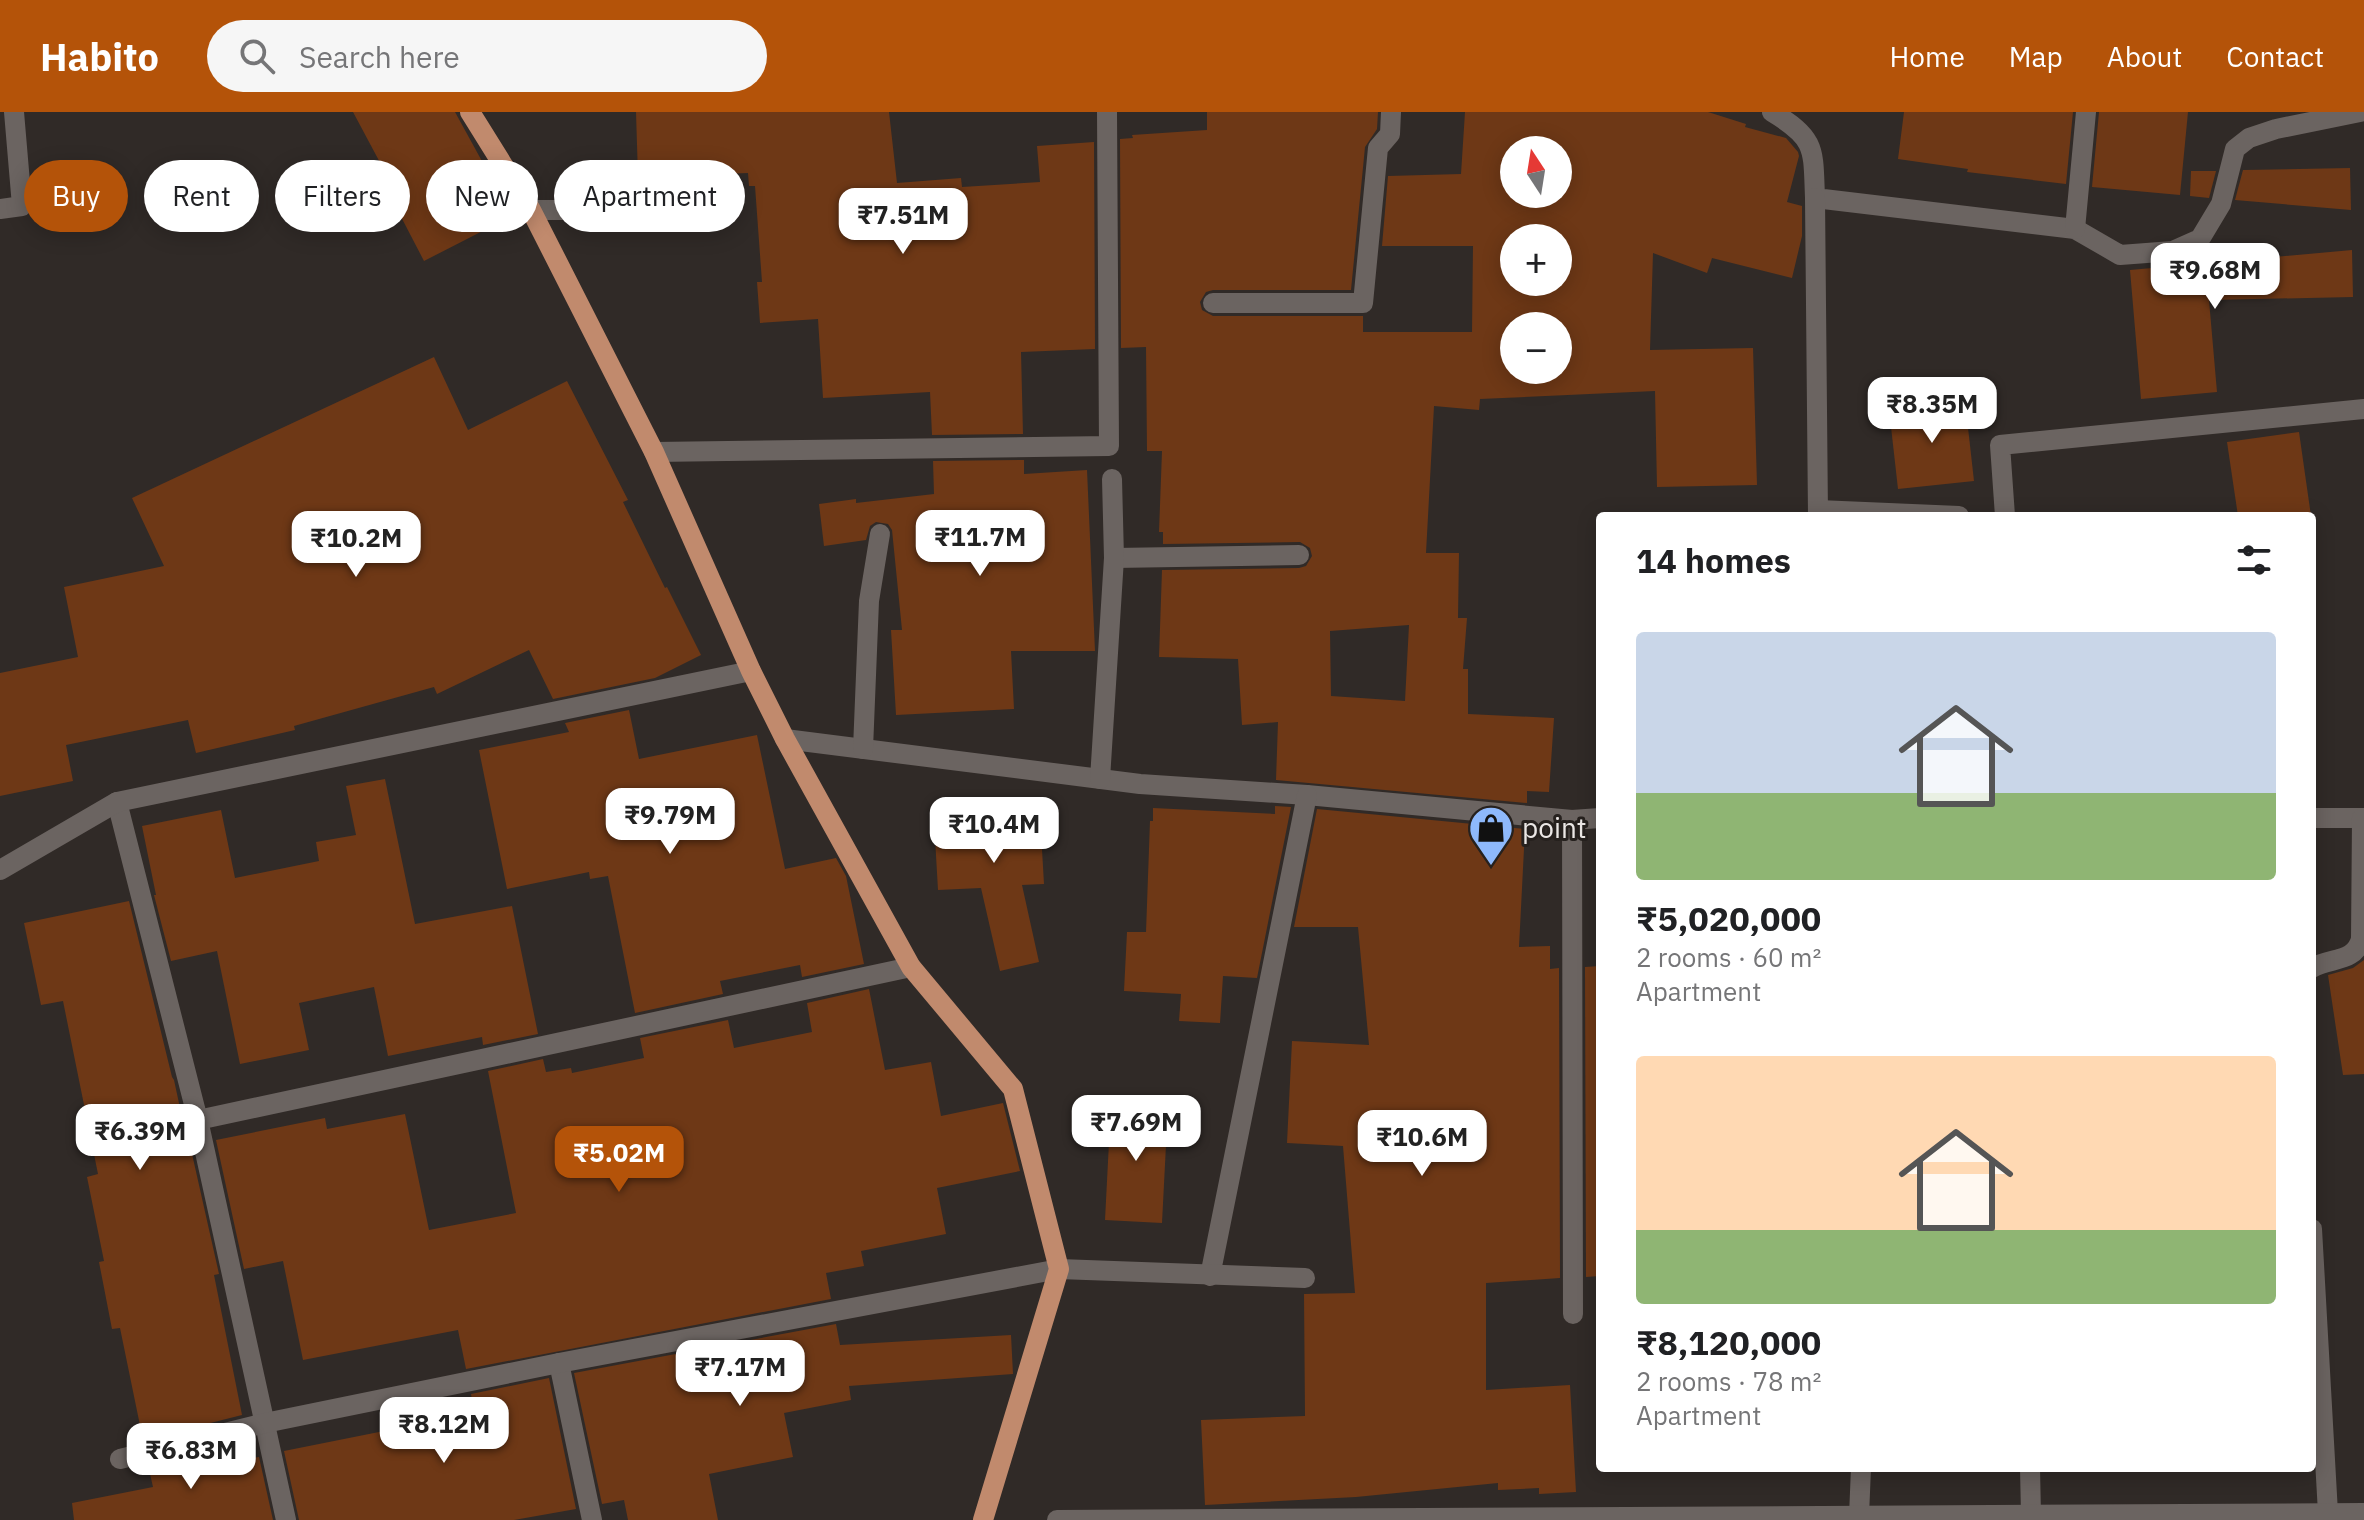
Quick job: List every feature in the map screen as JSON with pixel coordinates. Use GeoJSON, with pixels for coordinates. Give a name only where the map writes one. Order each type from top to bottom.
{"type":"FeatureCollection","features":[{"type":"Feature","properties":{"kind":"main road"},"geometry":{"type":"LineString","coordinates":[[470,112],[500,160]]}},
{"type":"Feature","properties":{"kind":"main road"},"geometry":{"type":"LineString","coordinates":[[538,224],[654,452],[751,671],[785,739],[911,967],[1013,1089],[1059,1269],[983,1520]]}},
{"type":"Feature","properties":{"kind":"street"},"geometry":{"type":"LineString","coordinates":[[0,209],[22,206],[14,112]]}},
{"type":"Feature","properties":{"kind":"street"},"geometry":{"type":"LineString","coordinates":[[654,452],[1109,446],[1107,112]]}},
{"type":"Feature","properties":{"kind":"street"},"geometry":{"type":"LineString","coordinates":[[1213,303],[1363,303],[1378,148],[1390,134],[1391,112]]}},
{"type":"Feature","properties":{"kind":"street"},"geometry":{"type":"LineString","coordinates":[[1772,112],[1808,139],[1813,161],[1818,512]]}},
{"type":"Feature","properties":{"kind":"street"},"geometry":{"type":"LineString","coordinates":[[2075,229],[2086,112]]}},
{"type":"Feature","properties":{"kind":"street"},"geometry":{"type":"LineString","coordinates":[[1815,198],[2075,229],[2120,255],[2173,251],[2200,239],[2221,204],[2235,149],[2249,138],[2276,129],[2360,112]]}},
{"type":"Feature","properties":{"kind":"street"},"geometry":{"type":"LineString","coordinates":[[2005,512],[2000,445],[2364,409]]}},
{"type":"Feature","properties":{"kind":"street"},"geometry":{"type":"LineString","coordinates":[[1100,779],[1114,558],[1112,479]]}},
{"type":"Feature","properties":{"kind":"street"},"geometry":{"type":"LineString","coordinates":[[863,749],[869,601],[880,534]]}},
{"type":"Feature","properties":{"kind":"street"},"geometry":{"type":"LineString","coordinates":[[1114,558],[1299,555]]}},
{"type":"Feature","properties":{"kind":"street"},"geometry":{"type":"LineString","coordinates":[[0,870],[117,802],[751,671]]}},
{"type":"Feature","properties":{"kind":"street"},"geometry":{"type":"LineString","coordinates":[[785,739],[1140,784],[1307,795],[1572,820],[1596,818]]}},
{"type":"Feature","properties":{"kind":"street"},"geometry":{"type":"LineString","coordinates":[[1210,1276],[1307,795]]}},
{"type":"Feature","properties":{"kind":"street"},"geometry":{"type":"LineString","coordinates":[[117,802],[198,1120],[286,1520]]}},
{"type":"Feature","properties":{"kind":"street"},"geometry":{"type":"LineString","coordinates":[[2316,818],[2363,818],[2361,939],[2358,949],[2351,956],[2316,967]]}},
{"type":"Feature","properties":{"kind":"street"},"geometry":{"type":"LineString","coordinates":[[1572,820],[1573,1314]]}},
{"type":"Feature","properties":{"kind":"street"},"geometry":{"type":"LineString","coordinates":[[198,1120],[911,967]]}},
{"type":"Feature","properties":{"kind":"street"},"geometry":{"type":"LineString","coordinates":[[120,1459],[265,1423],[559,1363],[1059,1269],[1305,1278]]}},
{"type":"Feature","properties":{"kind":"street"},"geometry":{"type":"LineString","coordinates":[[2316,1300],[2328,1513]]}},
{"type":"Feature","properties":{"kind":"street"},"geometry":{"type":"LineString","coordinates":[[559,1363],[592,1520]]}},
{"type":"Feature","properties":{"kind":"street"},"geometry":{"type":"LineString","coordinates":[[1859,1516],[1861,1472]]}},
{"type":"Feature","properties":{"kind":"street"},"geometry":{"type":"LineString","coordinates":[[2030,1472],[2031,1515]]}},
{"type":"Feature","properties":{"kind":"street"},"geometry":{"type":"LineString","coordinates":[[1057,1520],[2031,1515],[2225,1517],[2364,1513]]}},
{"type":"Feature","properties":{"kind":"building"},"geometry":{"type":"Polygon","coordinates":[[[353,112],[455,112],[481,160],[426,160],[426,232],[481,232],[424,261],[409,232],[410,160],[379,160],[353,112]]]}},
{"type":"Feature","properties":{"kind":"building"},"geometry":{"type":"Polygon","coordinates":[[[636,112],[889,112],[897,183],[961,178],[962,187],[1040,182],[1037,146],[1094,142],[1095,349],[1021,352],[1023,434],[932,435],[930,392],[823,398],[818,319],[760,323],[757,282],[762,282],[755,186],[749,186],[745,160],[637,160],[636,112]]]}},
{"type":"Feature","properties":{"kind":"building"},"geometry":{"type":"Polygon","coordinates":[[[1207,112],[1378,112],[1377,129],[1365,147],[1351,290],[1213,290],[1206,292],[1200,302],[1202,310],[1213,316],[1363,316],[1363,332],[1472,332],[1473,246],[1382,246],[1388,176],[1461,174],[1465,112],[1708,112],[1746,124],[1745,127],[1786,138],[1798,152],[1787,202],[1802,206],[1802,236],[1792,278],[1712,258],[1707,273],[1653,253],[1650,350],[1753,348],[1757,485],[1657,487],[1655,391],[1480,399],[1479,410],[1434,406],[1426,553],[1459,553],[1458,618],[1467,618],[1463,669],[1468,669],[1468,714],[1554,718],[1549,792],[1527,791],[1527,803],[1276,780],[1278,722],[1242,725],[1238,659],[1159,657],[1162,570],[1299,568],[1306,566],[1312,556],[1310,548],[1300,542],[1163,544],[1163,532],[1159,532],[1162,451],[1147,451],[1146,347],[1121,348],[1120,139],[1133,138],[1132,135],[1207,130],[1207,112]],[[1409,625],[1330,631],[1331,696],[1405,701],[1409,625]]]}},
{"type":"Feature","properties":{"kind":"building"},"geometry":{"type":"Polygon","coordinates":[[[1904,112],[2073,112],[2066,184],[1967,172],[1968,169],[1898,159],[1904,112]]]}},
{"type":"Feature","properties":{"kind":"building"},"geometry":{"type":"Polygon","coordinates":[[[2099,112],[2188,112],[2180,195],[2092,187],[2099,112]]]}},
{"type":"Feature","properties":{"kind":"building"},"geometry":{"type":"Polygon","coordinates":[[[2350,168],[2351,210],[2235,200],[2243,170],[2350,168]]]}},
{"type":"Feature","properties":{"kind":"building"},"geometry":{"type":"Polygon","coordinates":[[[2191,171],[2216,171],[2209,198],[2190,196],[2191,171]]]}},
{"type":"Feature","properties":{"kind":"building"},"geometry":{"type":"Polygon","coordinates":[[[2352,250],[2353,297],[2209,300],[2217,392],[2141,399],[2130,270],[2352,250]]]}},
{"type":"Feature","properties":{"kind":"building"},"geometry":{"type":"Polygon","coordinates":[[[434,357],[468,430],[567,381],[628,500],[623,502],[665,588],[701,655],[655,678],[553,699],[529,650],[437,694],[434,687],[294,726],[295,730],[196,753],[188,720],[66,745],[73,781],[0,796],[0,673],[78,657],[64,587],[164,566],[132,498],[434,357]]]}},
{"type":"Feature","properties":{"kind":"building"},"geometry":{"type":"Polygon","coordinates":[[[1965,401],[1974,481],[1898,489],[1889,409],[1965,401]]]}},
{"type":"Feature","properties":{"kind":"building"},"geometry":{"type":"Polygon","coordinates":[[[2299,432],[2310,512],[2237,512],[2227,442],[2299,432]]]}},
{"type":"Feature","properties":{"kind":"building"},"geometry":{"type":"Polygon","coordinates":[[[1024,460],[1024,474],[1087,470],[1095,651],[1011,651],[1014,709],[896,715],[891,630],[902,630],[892,530],[888,524],[876,522],[870,526],[866,540],[824,546],[819,504],[934,494],[933,461],[1024,460]]]}},
{"type":"Feature","properties":{"kind":"building"},"geometry":{"type":"Polygon","coordinates":[[[629,710],[639,759],[757,735],[785,869],[836,858],[846,876],[864,964],[802,977],[800,965],[720,981],[723,994],[635,1013],[608,876],[590,879],[589,872],[507,889],[479,750],[569,732],[565,723],[629,710]]]}},
{"type":"Feature","properties":{"kind":"building"},"geometry":{"type":"Polygon","coordinates":[[[385,779],[415,924],[512,906],[538,1034],[483,1045],[482,1037],[388,1056],[374,987],[299,1003],[309,1050],[240,1064],[217,951],[171,961],[154,895],[142,826],[221,810],[235,878],[319,861],[316,842],[356,835],[346,786],[385,779]]]}},
{"type":"Feature","properties":{"kind":"building"},"geometry":{"type":"Polygon","coordinates":[[[1039,797],[1044,884],[1022,885],[1039,962],[1000,971],[981,888],[938,890],[933,803],[1039,797]]]}},
{"type":"Feature","properties":{"kind":"building"},"geometry":{"type":"Polygon","coordinates":[[[1275,806],[1291,807],[1257,978],[1223,976],[1220,1023],[1179,1021],[1181,994],[1124,991],[1127,932],[1146,932],[1153,808],[1275,814],[1275,806]]]}},
{"type":"Feature","properties":{"kind":"building"},"geometry":{"type":"Polygon","coordinates":[[[1317,809],[1525,829],[1519,947],[1550,946],[1550,969],[1559,968],[1560,1278],[1486,1283],[1486,1390],[1570,1385],[1576,1492],[1539,1494],[1539,1488],[1498,1490],[1498,1483],[1356,1497],[1205,1505],[1201,1420],[1305,1416],[1304,1294],[1355,1293],[1343,1146],[1287,1143],[1292,1041],[1369,1045],[1358,927],[1294,927],[1317,809]]]}},
{"type":"Feature","properties":{"kind":"building"},"geometry":{"type":"Polygon","coordinates":[[[129,901],[219,1274],[214,1275],[242,1415],[143,1440],[120,1328],[112,1329],[99,1262],[104,1261],[87,1177],[98,1174],[63,1001],[41,1005],[24,923],[129,901]]]}},
{"type":"Feature","properties":{"kind":"building"},"geometry":{"type":"Polygon","coordinates":[[[2364,960],[2364,1074],[2343,1075],[2328,975],[2353,968],[2364,960]]]}},
{"type":"Feature","properties":{"kind":"building"},"geometry":{"type":"Polygon","coordinates":[[[1596,966],[1596,1276],[1586,1277],[1585,967],[1596,966]]]}},
{"type":"Feature","properties":{"kind":"building"},"geometry":{"type":"Polygon","coordinates":[[[869,989],[885,1070],[931,1062],[941,1116],[1003,1103],[1020,1171],[937,1188],[946,1234],[861,1251],[864,1266],[826,1273],[831,1299],[466,1369],[458,1330],[303,1360],[283,1261],[244,1269],[216,1140],[325,1118],[327,1129],[405,1114],[429,1230],[516,1213],[488,1071],[543,1059],[546,1072],[571,1068],[572,1073],[644,1058],[640,1038],[728,1020],[734,1048],[812,1032],[807,1003],[869,989]]]}},
{"type":"Feature","properties":{"kind":"building"},"geometry":{"type":"Polygon","coordinates":[[[1111,1103],[1168,1106],[1162,1223],[1105,1220],[1111,1103]]]}},
{"type":"Feature","properties":{"kind":"building"},"geometry":{"type":"Polygon","coordinates":[[[836,1324],[840,1345],[1011,1335],[1013,1374],[849,1386],[851,1400],[784,1413],[793,1457],[709,1474],[718,1520],[628,1520],[624,1500],[602,1504],[574,1373],[836,1324]]]}},
{"type":"Feature","properties":{"kind":"building"},"geometry":{"type":"Polygon","coordinates":[[[549,1378],[576,1509],[514,1520],[299,1520],[284,1451],[399,1428],[397,1422],[473,1406],[471,1394],[549,1378]]]}},
{"type":"Feature","properties":{"kind":"building"},"geometry":{"type":"Polygon","coordinates":[[[247,1441],[251,1458],[259,1457],[273,1520],[74,1520],[72,1503],[153,1487],[148,1465],[247,1441]]]}},
{"type":"Feature","properties":{"kind":"place","name":"point"},"geometry":{"type":"Point","coordinates":[1491,867]}}]}
